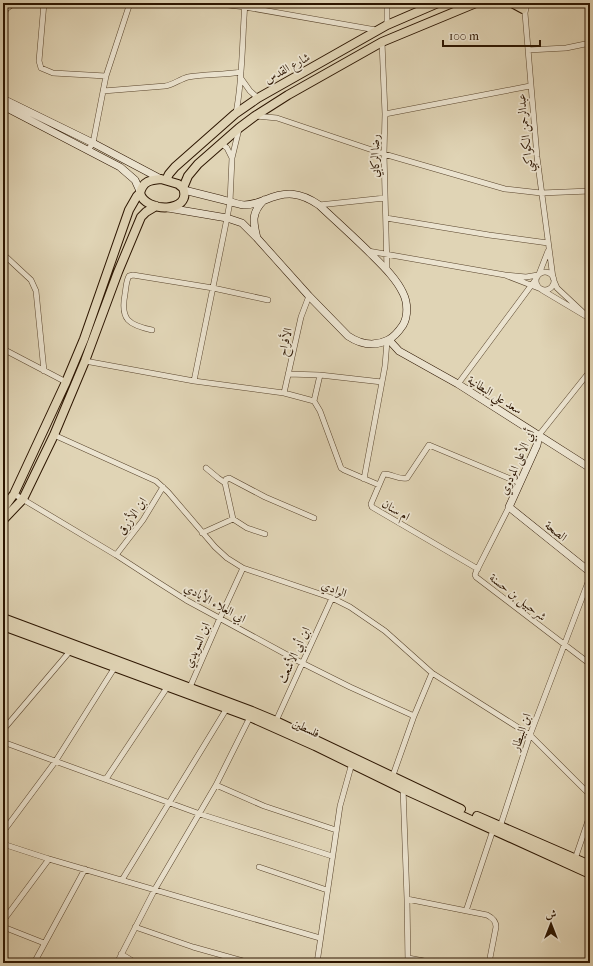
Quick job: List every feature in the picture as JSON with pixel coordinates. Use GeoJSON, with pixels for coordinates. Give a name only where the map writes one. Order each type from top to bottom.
{"type":"FeatureCollection","features":[{"type":"Feature","properties":{"kind":"main road","name":"شارع القدس"},"geometry":{"type":"LineString","coordinates":[[163,180],[172,170],[235,114],[258,98],[387,25],[438,3]]}},
{"type":"Feature","properties":{"kind":"main road"},"geometry":{"type":"LineString","coordinates":[[168,208],[181,204],[185,197],[185,182],[191,171],[221,143],[255,116],[288,95],[382,42],[476,3]]}},
{"type":"Feature","properties":{"kind":"main road"},"geometry":{"type":"LineString","coordinates":[[512,3],[524,7]]}},
{"type":"Feature","properties":{"kind":"main road"},"geometry":{"type":"LineString","coordinates":[[3,99],[93,143],[163,180],[178,184],[184,189],[243,205],[257,204],[264,200],[289,193],[299,194],[309,198],[320,205],[387,270],[403,293],[406,301],[407,312],[404,323],[399,331],[388,340],[372,344],[354,340],[348,336],[308,296],[258,238],[242,223],[227,218],[156,206],[147,203],[144,201],[135,180],[130,174],[120,167],[3,106]]}},
{"type":"Feature","properties":{"kind":"main road"},"geometry":{"type":"LineString","coordinates":[[3,509],[14,494],[66,382],[84,339],[129,210],[143,186],[151,180],[163,180]]}},
{"type":"Feature","properties":{"kind":"main road"},"geometry":{"type":"LineString","coordinates":[[258,238],[255,229],[254,212],[258,205],[264,200]]}},
{"type":"Feature","properties":{"kind":"main road"},"geometry":{"type":"LineString","coordinates":[[3,520],[23,498],[54,435],[85,361],[131,240],[142,217],[149,209],[156,206]]}},
{"type":"Feature","properties":{"kind":"main road"},"geometry":{"type":"LineString","coordinates":[[121,234],[131,240]]}},
{"type":"Feature","properties":{"kind":"main road","name":"سعد علي البطانية"},"geometry":{"type":"LineString","coordinates":[[388,340],[399,351],[458,384],[590,468]]}},
{"type":"Feature","properties":{"kind":"main road","name":"أبي الأعلى المودوي"},"geometry":{"type":"LineString","coordinates":[[509,507],[537,445],[539,436]]}},
{"type":"Feature","properties":{"kind":"main road","name":"الصحة"},"geometry":{"type":"LineString","coordinates":[[509,507],[590,572]]}},
{"type":"Feature","properties":{"kind":"main road","name":"فلسطين"},"geometry":{"type":"LineString","coordinates":[[3,618],[115,667],[190,687],[276,721],[391,780]]}},
{"type":"Feature","properties":{"kind":"main road","name":"فلسطين"},"geometry":{"type":"LineString","coordinates":[[3,626],[72,648],[151,676],[168,686],[250,717],[403,785],[589,871]]}},
{"type":"Feature","properties":{"kind":"main road","name":"فلسطين"},"geometry":{"type":"LineString","coordinates":[[496,828],[575,859],[589,871]]}},
{"type":"Feature","properties":{"kind":"street"},"geometry":{"type":"LineString","coordinates":[[5,12],[6,8],[14,3]]}},
{"type":"Feature","properties":{"kind":"street"},"geometry":{"type":"LineString","coordinates":[[44,3],[39,61],[41,68],[52,73],[106,76]]}},
{"type":"Feature","properties":{"kind":"street"},"geometry":{"type":"LineString","coordinates":[[88,150],[93,143],[106,76],[130,3]]}},
{"type":"Feature","properties":{"kind":"street"},"geometry":{"type":"LineString","coordinates":[[211,3],[245,5],[377,31]]}},
{"type":"Feature","properties":{"kind":"street"},"geometry":{"type":"LineString","coordinates":[[387,3],[387,25]]}},
{"type":"Feature","properties":{"kind":"street"},"geometry":{"type":"LineString","coordinates":[[235,114],[239,99],[245,5]]}},
{"type":"Feature","properties":{"kind":"street","name":"عبدالرحمن الكواكبي"},"geometry":{"type":"LineString","coordinates":[[524,7],[536,157],[554,280]]}},
{"type":"Feature","properties":{"kind":"street","name":"رضا الركابي"},"geometry":{"type":"LineString","coordinates":[[382,42],[385,114],[384,154],[387,270]]}},
{"type":"Feature","properties":{"kind":"street"},"geometry":{"type":"LineString","coordinates":[[528,50],[566,48],[590,43]]}},
{"type":"Feature","properties":{"kind":"street"},"geometry":{"type":"LineString","coordinates":[[103,91],[165,86],[174,84],[189,77],[241,74]]}},
{"type":"Feature","properties":{"kind":"street"},"geometry":{"type":"LineString","coordinates":[[241,74],[250,91],[258,98]]}},
{"type":"Feature","properties":{"kind":"street"},"geometry":{"type":"LineString","coordinates":[[385,114],[530,86]]}},
{"type":"Feature","properties":{"kind":"street"},"geometry":{"type":"LineString","coordinates":[[255,116],[277,118],[384,154],[505,189],[541,193],[590,191]]}},
{"type":"Feature","properties":{"kind":"street"},"geometry":{"type":"LineString","coordinates":[[194,380],[214,288],[230,202],[232,158],[239,128]]}},
{"type":"Feature","properties":{"kind":"street"},"geometry":{"type":"LineString","coordinates":[[221,143],[227,148],[232,158]]}},
{"type":"Feature","properties":{"kind":"street"},"geometry":{"type":"LineString","coordinates":[[320,205],[385,198]]}},
{"type":"Feature","properties":{"kind":"street"},"geometry":{"type":"LineString","coordinates":[[386,218],[548,243]]}},
{"type":"Feature","properties":{"kind":"street"},"geometry":{"type":"LineString","coordinates":[[367,250],[506,275],[526,277],[537,276],[547,272],[550,273],[557,288],[590,318]]}},
{"type":"Feature","properties":{"kind":"street"},"geometry":{"type":"LineString","coordinates":[[458,384],[524,294],[532,286],[549,250]]}},
{"type":"Feature","properties":{"kind":"street"},"geometry":{"type":"LineString","coordinates":[[3,254],[31,280],[36,291],[44,371]]}},
{"type":"Feature","properties":{"kind":"street"},"geometry":{"type":"LineString","coordinates":[[152,330],[139,327],[127,319],[124,315],[124,298],[129,276],[133,275],[214,288],[268,300]]}},
{"type":"Feature","properties":{"kind":"street"},"geometry":{"type":"LineString","coordinates":[[506,275],[542,289],[550,288],[554,280]]}},
{"type":"Feature","properties":{"kind":"street"},"geometry":{"type":"LineString","coordinates":[[537,276],[536,285],[590,318]]}},
{"type":"Feature","properties":{"kind":"street","name":"الأفراح"},"geometry":{"type":"LineString","coordinates":[[284,393],[301,317],[308,296]]}},
{"type":"Feature","properties":{"kind":"street"},"geometry":{"type":"LineString","coordinates":[[364,478],[382,382],[388,340]]}},
{"type":"Feature","properties":{"kind":"street"},"geometry":{"type":"LineString","coordinates":[[3,349],[66,382]]}},
{"type":"Feature","properties":{"kind":"street"},"geometry":{"type":"LineString","coordinates":[[85,361],[194,380],[284,393],[314,401]]}},
{"type":"Feature","properties":{"kind":"street","name":"أبي الأعلى المودوي"},"geometry":{"type":"LineString","coordinates":[[539,436],[590,370]]}},
{"type":"Feature","properties":{"kind":"street"},"geometry":{"type":"LineString","coordinates":[[288,374],[320,375],[382,382]]}},
{"type":"Feature","properties":{"kind":"street"},"geometry":{"type":"LineString","coordinates":[[320,375],[314,401],[320,411],[341,468],[378,485]]}},
{"type":"Feature","properties":{"kind":"street","name":"الوادي"},"geometry":{"type":"LineString","coordinates":[[54,435],[148,477],[163,487],[215,547],[227,558],[243,568],[332,598],[350,607],[385,631],[432,672],[530,735],[590,795]]}},
{"type":"Feature","properties":{"kind":"street","name":"ام سنان"},"geometry":{"type":"LineString","coordinates":[[478,569],[374,509],[371,504],[378,485],[384,474],[404,479],[407,478],[429,444],[520,483]]}},
{"type":"Feature","properties":{"kind":"street"},"geometry":{"type":"LineString","coordinates":[[206,468],[225,483]]}},
{"type":"Feature","properties":{"kind":"street"},"geometry":{"type":"LineString","coordinates":[[265,534],[247,528],[232,519],[225,483],[226,479],[229,478],[265,497],[314,518]]}},
{"type":"Feature","properties":{"kind":"street","name":"ابن الأزرق"},"geometry":{"type":"LineString","coordinates":[[116,555],[143,520],[163,487]]}},
{"type":"Feature","properties":{"kind":"street","name":"ابي العلاء الأيادي"},"geometry":{"type":"LineString","coordinates":[[14,494],[23,498],[67,527],[116,555],[156,581],[220,618],[302,663],[414,716]]}},
{"type":"Feature","properties":{"kind":"street","name":"شرحبيل بن حسنة"},"geometry":{"type":"LineString","coordinates":[[509,507],[475,574],[478,578],[590,664]]}},
{"type":"Feature","properties":{"kind":"street"},"geometry":{"type":"LineString","coordinates":[[202,533],[232,519]]}},
{"type":"Feature","properties":{"kind":"street","name":"ابن السويدي"},"geometry":{"type":"LineString","coordinates":[[190,687],[243,568]]}},
{"type":"Feature","properties":{"kind":"street","name":"ابن البيطار"},"geometry":{"type":"LineString","coordinates":[[466,911],[530,735],[590,577]]}},
{"type":"Feature","properties":{"kind":"street","name":"ابن أبي الأشعث"},"geometry":{"type":"LineString","coordinates":[[276,721],[332,598]]}},
{"type":"Feature","properties":{"kind":"street"},"geometry":{"type":"LineString","coordinates":[[3,730],[72,648]]}},
{"type":"Feature","properties":{"kind":"street"},"geometry":{"type":"LineString","coordinates":[[3,832],[55,762],[115,667]]}},
{"type":"Feature","properties":{"kind":"street"},"geometry":{"type":"LineString","coordinates":[[391,780],[414,716],[432,672]]}},
{"type":"Feature","properties":{"kind":"street"},"geometry":{"type":"LineString","coordinates":[[106,779],[168,686]]}},
{"type":"Feature","properties":{"kind":"street"},"geometry":{"type":"LineString","coordinates":[[122,880],[227,708]]}},
{"type":"Feature","properties":{"kind":"street"},"geometry":{"type":"LineString","coordinates":[[117,963],[155,889],[216,785],[250,717]]}},
{"type":"Feature","properties":{"kind":"street"},"geometry":{"type":"LineString","coordinates":[[3,742],[200,814],[332,856]]}},
{"type":"Feature","properties":{"kind":"street"},"geometry":{"type":"LineString","coordinates":[[318,963],[320,938],[340,806],[352,763]]}},
{"type":"Feature","properties":{"kind":"street"},"geometry":{"type":"LineString","coordinates":[[216,785],[264,806],[336,830]]}},
{"type":"Feature","properties":{"kind":"street"},"geometry":{"type":"LineString","coordinates":[[403,785],[408,960],[435,963]]}},
{"type":"Feature","properties":{"kind":"street"},"geometry":{"type":"LineString","coordinates":[[575,859],[590,816]]}},
{"type":"Feature","properties":{"kind":"street"},"geometry":{"type":"LineString","coordinates":[[3,844],[320,938]]}},
{"type":"Feature","properties":{"kind":"street"},"geometry":{"type":"LineString","coordinates":[[3,921],[50,859]]}},
{"type":"Feature","properties":{"kind":"street"},"geometry":{"type":"LineString","coordinates":[[259,867],[327,890]]}},
{"type":"Feature","properties":{"kind":"street"},"geometry":{"type":"LineString","coordinates":[[34,963],[85,869]]}},
{"type":"Feature","properties":{"kind":"street"},"geometry":{"type":"LineString","coordinates":[[407,899],[490,916],[496,922],[496,928],[489,963]]}},
{"type":"Feature","properties":{"kind":"street"},"geometry":{"type":"LineString","coordinates":[[3,925],[6,928],[44,943]]}},
{"type":"Feature","properties":{"kind":"street"},"geometry":{"type":"LineString","coordinates":[[135,927],[193,947],[250,963]]}},
{"type":"Feature","properties":{"kind":"street"},"geometry":{"type":"LineString","coordinates":[[121,954],[136,963]]}}]}
